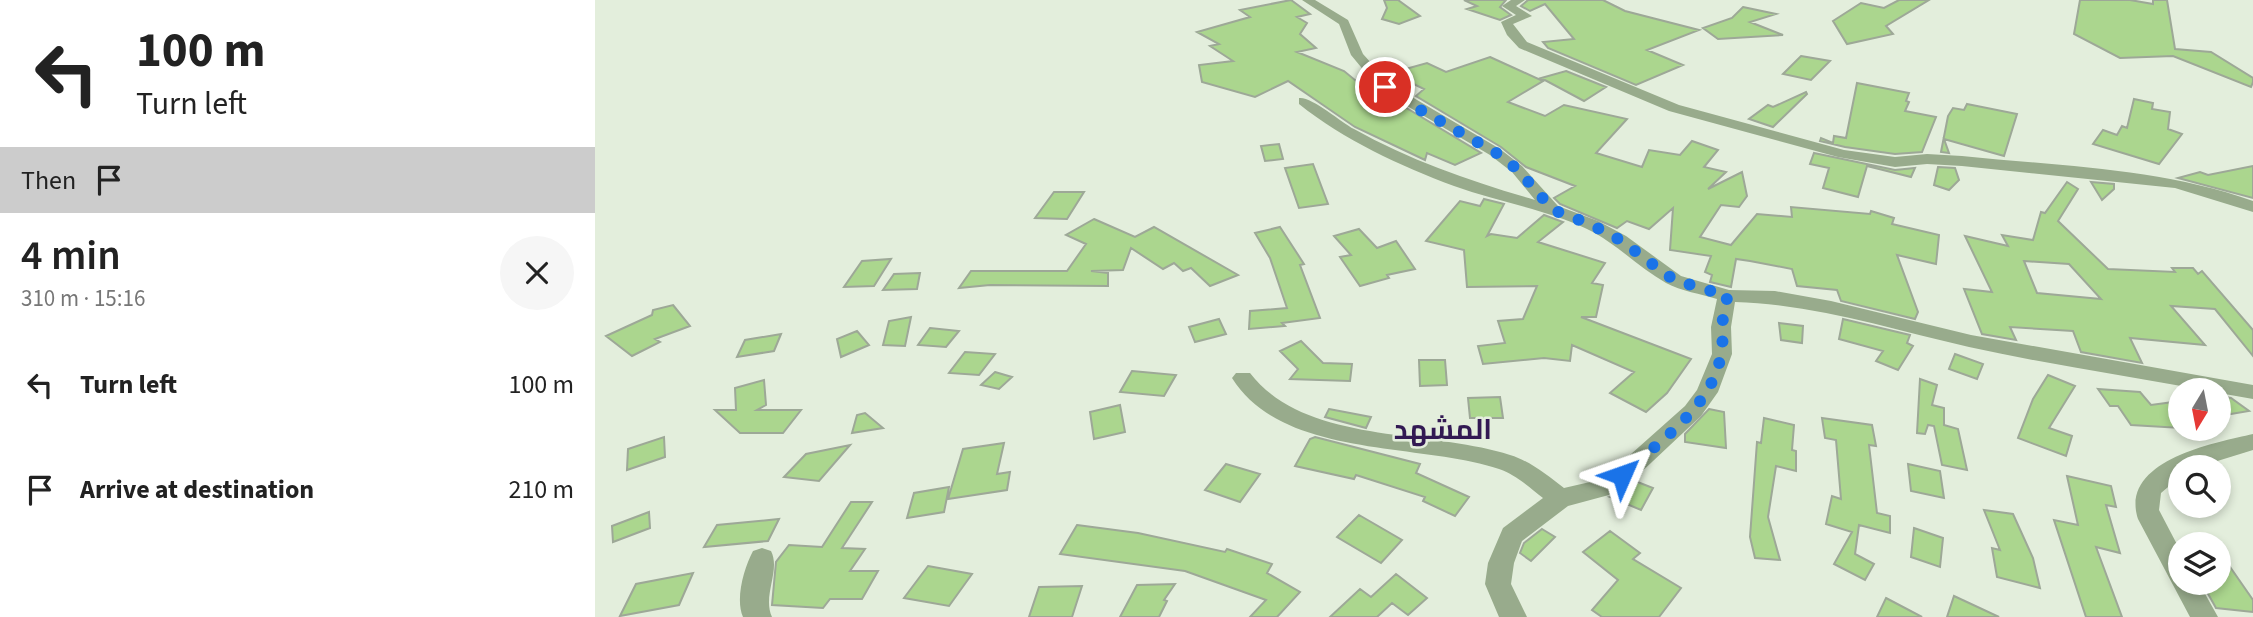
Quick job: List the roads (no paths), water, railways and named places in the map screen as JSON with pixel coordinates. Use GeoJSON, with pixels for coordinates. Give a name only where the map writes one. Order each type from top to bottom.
{"type":"FeatureCollection","features":[{"type":"Feature","properties":{"kind":"street"},"geometry":{"type":"LineString","coordinates":[[1307,0],[1344,22],[1357,55],[1385,87],[1495,152],[1517,169],[1553,210]]}},
{"type":"Feature","properties":{"kind":"street"},"geometry":{"type":"LineString","coordinates":[[1520,0],[1507,6],[1526,16],[1507,22],[1513,35],[1523,45],[1674,108],[1737,126],[1843,154],[1882,160],[1962,161],[2175,183],[2253,207]]}},
{"type":"Feature","properties":{"kind":"street"},"geometry":{"type":"LineString","coordinates":[[1304,102],[1332,123],[1402,158],[1484,192],[1553,210],[1592,225],[1620,240],[1674,280],[1728,296],[1775,298],[1831,307],[1971,341],[2253,392]]}},
{"type":"Feature","properties":{"kind":"street"},"geometry":{"type":"LineString","coordinates":[[1513,617],[1498,584],[1501,563],[1513,535],[1561,498],[1611,486],[1693,411],[1707,392],[1722,354],[1721,327],[1728,296]]}},
{"type":"Feature","properties":{"kind":"street"},"geometry":{"type":"LineString","coordinates":[[1243,378],[1256,395],[1286,414],[1317,425],[1378,439],[1505,462],[1561,498]]}},
{"type":"Feature","properties":{"kind":"street"},"geometry":{"type":"LineString","coordinates":[[2168,553],[2145,503],[2156,481],[2178,465],[2253,442]]}},
{"type":"Feature","properties":{"kind":"street"},"geometry":{"type":"LineString","coordinates":[[758,617],[754,612],[755,590],[762,559]]}},
{"type":"Feature","properties":{"kind":"street"},"geometry":{"type":"LineString","coordinates":[[2192,595],[2204,617]]}},
{"type":"Feature","properties":{"kind":"district","name":"المشهد"},"geometry":{"type":"Point","coordinates":[1443,429]}}]}
